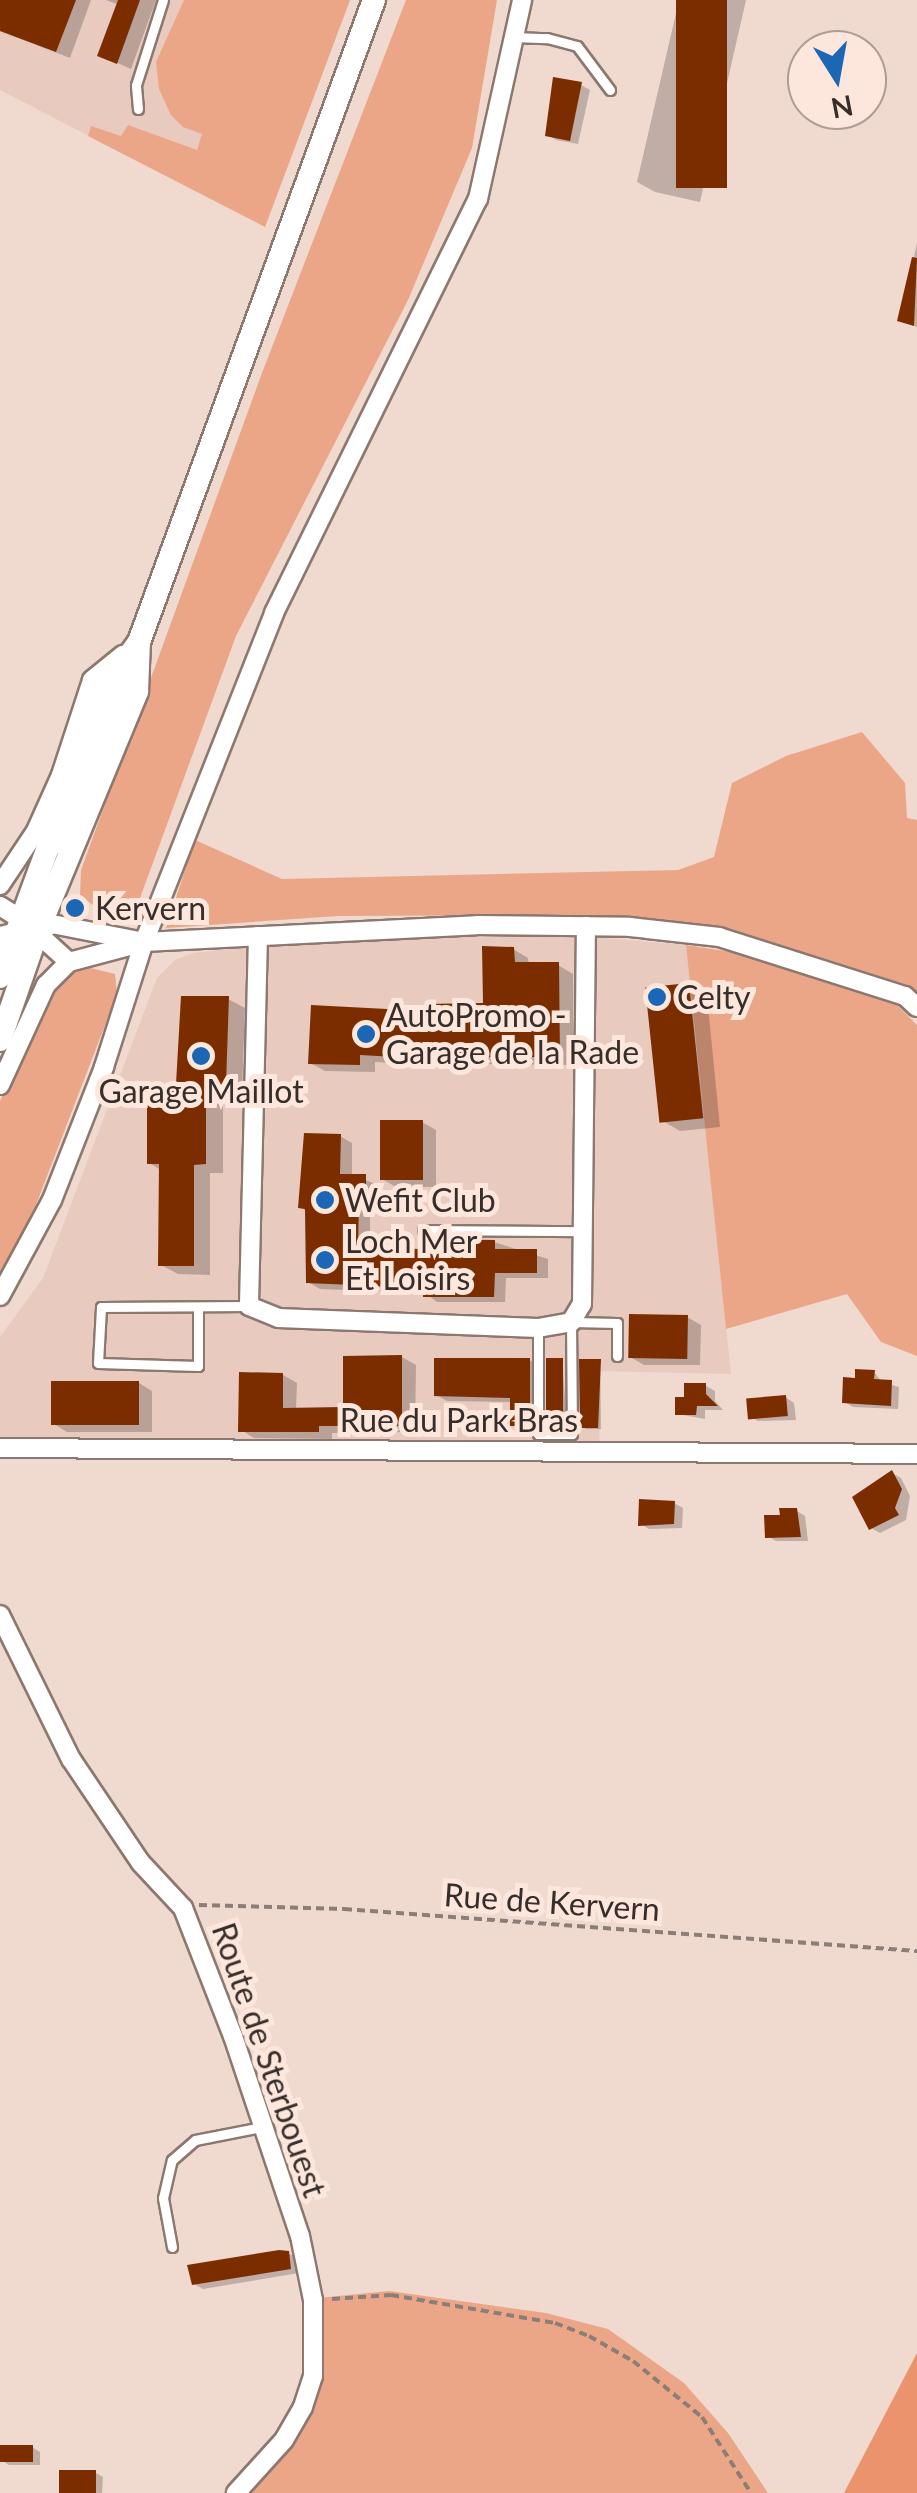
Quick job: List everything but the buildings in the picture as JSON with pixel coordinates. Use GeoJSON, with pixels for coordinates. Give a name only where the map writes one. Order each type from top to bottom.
{"type":"FeatureCollection","features":[{"type":"Feature","properties":{"kind":"main road"},"geometry":{"type":"LineString","coordinates":[[0,977],[108,685],[138,642],[374,0]]}},
{"type":"Feature","properties":{"kind":"main road"},"geometry":{"type":"LineString","coordinates":[[0,1040],[20,930]]}},
{"type":"Feature","properties":{"kind":"street"},"geometry":{"type":"LineString","coordinates":[[0,1296],[52,1200],[104,1067],[144,942],[274,613],[478,198],[522,0]]}},
{"type":"Feature","properties":{"kind":"street"},"geometry":{"type":"LineString","coordinates":[[0,885],[36,832],[55,790],[92,680],[138,642]]}},
{"type":"Feature","properties":{"kind":"street"},"geometry":{"type":"LineString","coordinates":[[0,906],[20,930],[69,962]]}},
{"type":"Feature","properties":{"kind":"street"},"geometry":{"type":"LineString","coordinates":[[20,930],[52,924],[144,942]]}},
{"type":"Feature","properties":{"kind":"street"},"geometry":{"type":"LineString","coordinates":[[0,1085],[46,985],[69,962],[144,942],[477,925],[586,926],[719,936],[905,996],[917,1007]]}},
{"type":"Feature","properties":{"kind":"street"},"geometry":{"type":"LineString","coordinates":[[258,936],[250,1306],[278,1318],[538,1328],[571,1322],[582,1304],[586,1231],[586,926]]}},
{"type":"Feature","properties":{"kind":"street"},"geometry":{"type":"LineString","coordinates":[[0,1010],[20,930]]}},
{"type":"Feature","properties":{"kind":"street","name":"Rue du Park Bras"},"geometry":{"type":"LineString","coordinates":[[0,1448],[917,1454]]}},
{"type":"Feature","properties":{"kind":"street","name":"Route de Sterbouest"},"geometry":{"type":"LineString","coordinates":[[0,1614],[72,1760],[141,1863],[183,1908],[232,2036],[300,2236],[312,2300],[316,2363],[303,2407],[284,2440],[236,2493]]}},
{"type":"Feature","properties":{"kind":"lane"},"geometry":{"type":"LineString","coordinates":[[138,109],[136,85],[162,0]]}},
{"type":"Feature","properties":{"kind":"lane"},"geometry":{"type":"LineString","coordinates":[[513,37],[547,38],[577,46],[610,90]]}},
{"type":"Feature","properties":{"kind":"lane"},"geometry":{"type":"LineString","coordinates":[[423,1230],[586,1231]]}},
{"type":"Feature","properties":{"kind":"lane"},"geometry":{"type":"LineString","coordinates":[[198,1309],[198,1366],[98,1363],[101,1306],[250,1306]]}},
{"type":"Feature","properties":{"kind":"lane"},"geometry":{"type":"LineString","coordinates":[[538,1328],[538,1434],[572,1434],[571,1322],[617,1323],[617,1356]]}},
{"type":"Feature","properties":{"kind":"lane"},"geometry":{"type":"LineString","coordinates":[[172,2246],[163,2198],[172,2160],[195,2140],[261,2128]]}},
{"type":"Feature","properties":{"kind":"path","name":"Rue de Kervern"},"geometry":{"type":"LineString","coordinates":[[183,1908],[211,1903],[344,1910],[917,1951]]}},
{"type":"Feature","properties":{"kind":"path"},"geometry":{"type":"LineString","coordinates":[[312,2300],[391,2294],[555,2323],[589,2336],[633,2361],[702,2417],[752,2493]]}},
{"type":"Feature","properties":{"kind":"shaded area"},"geometry":{"type":"Polygon","coordinates":[[[0,0],[350,0],[265,227],[0,90],[0,0]]]}},
{"type":"Feature","properties":{"kind":"shaded area"},"geometry":{"type":"Polygon","coordinates":[[[184,0],[350,0],[265,227],[88,136],[91,126],[121,136],[128,125],[197,150],[202,134],[183,127],[171,115],[159,89],[156,62],[184,0]]]}},
{"type":"Feature","properties":{"kind":"shaded area"},"geometry":{"type":"Polygon","coordinates":[[[406,0],[497,0],[472,148],[408,300],[236,636],[132,920],[107,916],[80,895],[81,870],[262,373],[406,0]]]}},
{"type":"Feature","properties":{"kind":"shaded area"},"geometry":{"type":"Polygon","coordinates":[[[862,732],[905,783],[907,818],[917,820],[917,992],[908,985],[739,932],[583,915],[338,916],[166,928],[195,840],[282,879],[678,870],[714,857],[732,783],[786,756],[862,732]]]}},
{"type":"Feature","properties":{"kind":"shaded area"},"geometry":{"type":"Polygon","coordinates":[[[546,933],[686,945],[731,1374],[601,1371],[599,1451],[0,1448],[0,1337],[43,1278],[157,978],[175,960],[193,953],[313,940],[546,933]]]}},
{"type":"Feature","properties":{"kind":"shaded area"},"geometry":{"type":"Polygon","coordinates":[[[686,945],[737,953],[897,1005],[917,1025],[917,1356],[881,1342],[847,1294],[726,1329],[686,945]]]}},
{"type":"Feature","properties":{"kind":"shaded area"},"geometry":{"type":"Polygon","coordinates":[[[86,967],[115,974],[117,994],[24,1236],[0,1273],[0,1101],[47,999],[70,975],[86,967]]]}},
{"type":"Feature","properties":{"kind":"shaded area"},"geometry":{"type":"Polygon","coordinates":[[[389,2291],[546,2313],[608,2329],[684,2383],[728,2433],[768,2493],[251,2493],[307,2421],[320,2354],[318,2298],[389,2291]]]}},
{"type":"Feature","properties":{"kind":"shaded area"},"geometry":{"type":"Polygon","coordinates":[[[917,2353],[917,2493],[844,2493],[917,2353]]]}},
{"type":"Feature","properties":{"kind":"place","name":"Kervern"},"geometry":{"type":"Point","coordinates":[75,908]}},
{"type":"Feature","properties":{"kind":"place","name":"Celty"},"geometry":{"type":"Point","coordinates":[657,997]}},
{"type":"Feature","properties":{"kind":"place","name":"AutoPromo - Garage de la Rade"},"geometry":{"type":"Point","coordinates":[366,1034]}},
{"type":"Feature","properties":{"kind":"place","name":"Garage Maillot"},"geometry":{"type":"Point","coordinates":[201,1056]}},
{"type":"Feature","properties":{"kind":"place","name":"Wefit Club"},"geometry":{"type":"Point","coordinates":[325,1200]}},
{"type":"Feature","properties":{"kind":"place","name":"Loch Mer Et Loisirs"},"geometry":{"type":"Point","coordinates":[325,1260]}}]}
